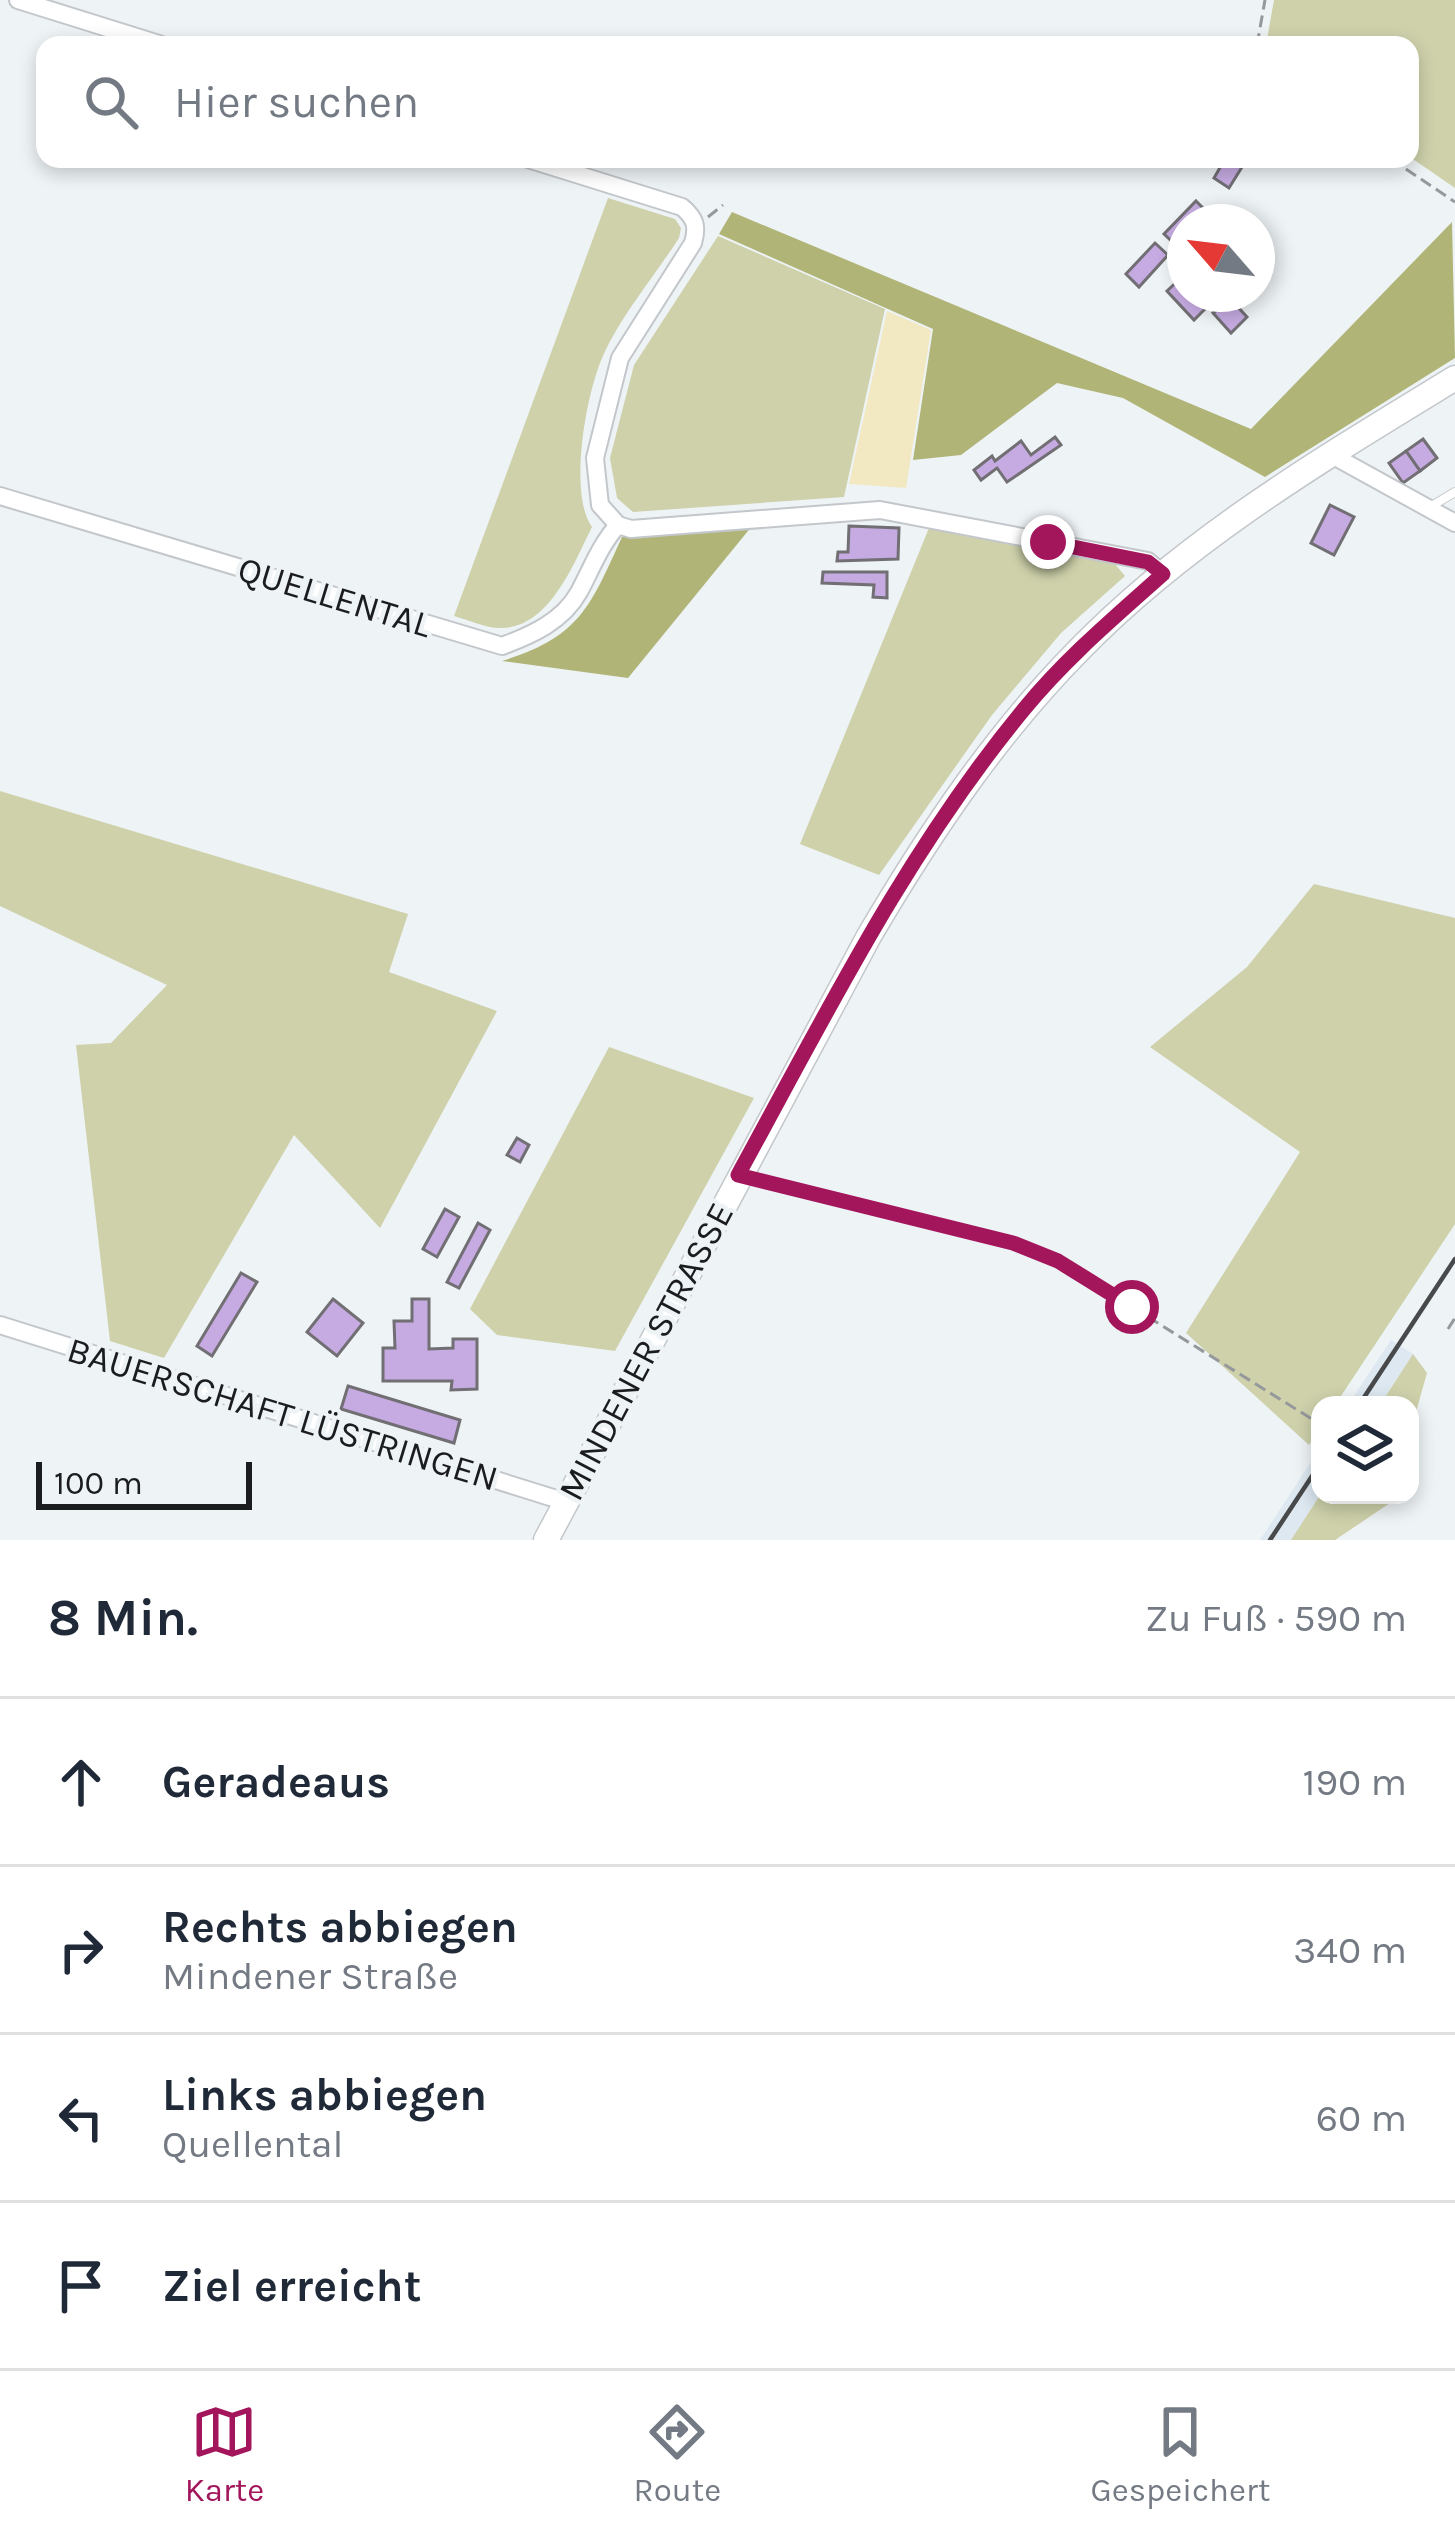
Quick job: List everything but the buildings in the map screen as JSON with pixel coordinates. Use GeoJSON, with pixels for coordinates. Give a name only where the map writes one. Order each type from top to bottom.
{"type":"FeatureCollection","features":[{"type":"Feature","properties":{"kind":"main road","name":"MINDENER STRASSE"},"geometry":{"type":"LineString","coordinates":[[546,1540],[868,936],[917,854],[1027,705],[1081,647],[1163,574],[1330,454],[1455,378]]}},
{"type":"Feature","properties":{"kind":"street"},"geometry":{"type":"LineString","coordinates":[[18,0],[133,36]]}},
{"type":"Feature","properties":{"kind":"street"},"geometry":{"type":"LineString","coordinates":[[557,168],[682,207],[695,222],[693,243],[620,358],[595,458],[600,505],[618,525],[631,530],[880,510],[1148,562],[1163,574]]}},
{"type":"Feature","properties":{"kind":"street"},"geometry":{"type":"LineString","coordinates":[[1330,454],[1455,523]]}},
{"type":"Feature","properties":{"kind":"street","name":"QUELLENTAL"},"geometry":{"type":"LineString","coordinates":[[0,496],[502,646],[538,633],[577,598],[604,540],[618,525]]}},
{"type":"Feature","properties":{"kind":"street","name":"BAUERSCHAFT LÜSTRINGEN"},"geometry":{"type":"LineString","coordinates":[[0,1325],[566,1502]]}},
{"type":"Feature","properties":{"kind":"lane"},"geometry":{"type":"LineString","coordinates":[[1428,508],[1455,493]]}},
{"type":"Feature","properties":{"kind":"path"},"geometry":{"type":"LineString","coordinates":[[1258,36],[1265,0]]}},
{"type":"Feature","properties":{"kind":"path"},"geometry":{"type":"LineString","coordinates":[[1404,168],[1455,202]]}},
{"type":"Feature","properties":{"kind":"path"},"geometry":{"type":"LineString","coordinates":[[695,222],[723,205]]}},
{"type":"Feature","properties":{"kind":"path"},"geometry":{"type":"LineString","coordinates":[[738,1175],[1013,1243],[1058,1261],[1311,1418]]}},
{"type":"Feature","properties":{"kind":"path"},"geometry":{"type":"LineString","coordinates":[[1448,1329],[1455,1318]]}},
{"type":"Feature","properties":{"kind":"shaded area"},"geometry":{"type":"Polygon","coordinates":[[[1391,1340],[1413,1354],[1386,1396],[1354,1396],[1391,1340]]]}},
{"type":"Feature","properties":{"kind":"shaded area"},"geometry":{"type":"Polygon","coordinates":[[[1311,1462],[1314,1504],[1291,1540],[1260,1540],[1311,1462]]]}},
{"type":"Feature","properties":{"kind":"green space"},"geometry":{"type":"Polygon","coordinates":[[[1274,0],[1455,0],[1455,188],[1419,163],[1419,36],[1268,36],[1274,0]]]}},
{"type":"Feature","properties":{"kind":"green space"},"geometry":{"type":"Polygon","coordinates":[[[608,198],[675,219],[681,228],[679,238],[619,326],[597,373],[580,468],[585,512],[592,527],[558,591],[533,618],[500,628],[454,616],[608,198]]]}},
{"type":"Feature","properties":{"kind":"green space"},"geometry":{"type":"Polygon","coordinates":[[[732,212],[1251,429],[1452,222],[1455,358],[1265,477],[1123,398],[1057,383],[961,455],[913,460],[933,329],[719,234],[732,212]]]}},
{"type":"Feature","properties":{"kind":"green space"},"geometry":{"type":"Polygon","coordinates":[[[718,236],[885,309],[844,497],[633,512],[617,498],[610,458],[634,365],[718,236]]]}},
{"type":"Feature","properties":{"kind":"green space"},"geometry":{"type":"Polygon","coordinates":[[[752,526],[628,678],[502,661],[566,630],[591,601],[622,537],[752,526]]]}},
{"type":"Feature","properties":{"kind":"green space"},"geometry":{"type":"Polygon","coordinates":[[[929,528],[1115,564],[1125,576],[1061,633],[992,715],[879,875],[800,844],[929,528]]]}},
{"type":"Feature","properties":{"kind":"green space"},"geometry":{"type":"Polygon","coordinates":[[[0,791],[408,914],[389,972],[497,1011],[380,1228],[294,1135],[164,1358],[110,1341],[76,1045],[111,1043],[167,985],[0,906],[0,791]]]}},
{"type":"Feature","properties":{"kind":"green space"},"geometry":{"type":"Polygon","coordinates":[[[1314,884],[1455,918],[1455,1224],[1341,1396],[1311,1396],[1309,1445],[1186,1333],[1300,1152],[1150,1047],[1247,967],[1314,884]]]}},
{"type":"Feature","properties":{"kind":"green space"},"geometry":{"type":"Polygon","coordinates":[[[609,1047],[754,1098],[615,1351],[497,1335],[470,1309],[609,1047]]]}},
{"type":"Feature","properties":{"kind":"green space"},"geometry":{"type":"Polygon","coordinates":[[[1413,1354],[1427,1373],[1419,1401],[1419,1396],[1386,1396],[1413,1354]]]}},
{"type":"Feature","properties":{"kind":"green space"},"geometry":{"type":"Polygon","coordinates":[[[1314,1504],[1389,1504],[1335,1540],[1291,1540],[1314,1504]]]}},
{"type":"Feature","properties":{"kind":"sand"},"geometry":{"type":"Polygon","coordinates":[[[887,311],[931,330],[906,488],[849,484],[887,311]]]}},
{"type":"Feature","properties":{"kind":"railway"},"geometry":{"type":"LineString","coordinates":[[1365,1396],[1455,1259]]}},
{"type":"Feature","properties":{"kind":"railway"},"geometry":{"type":"LineString","coordinates":[[1270,1540],[1311,1478]]}},
{"type":"Feature","properties":{"kind":"route"},"geometry":{"type":"LineString","coordinates":[[1048,542],[1148,562],[1163,574],[1081,647],[1027,705],[917,854],[738,1175],[1013,1243],[1058,1261],[1132,1307]]}}]}
